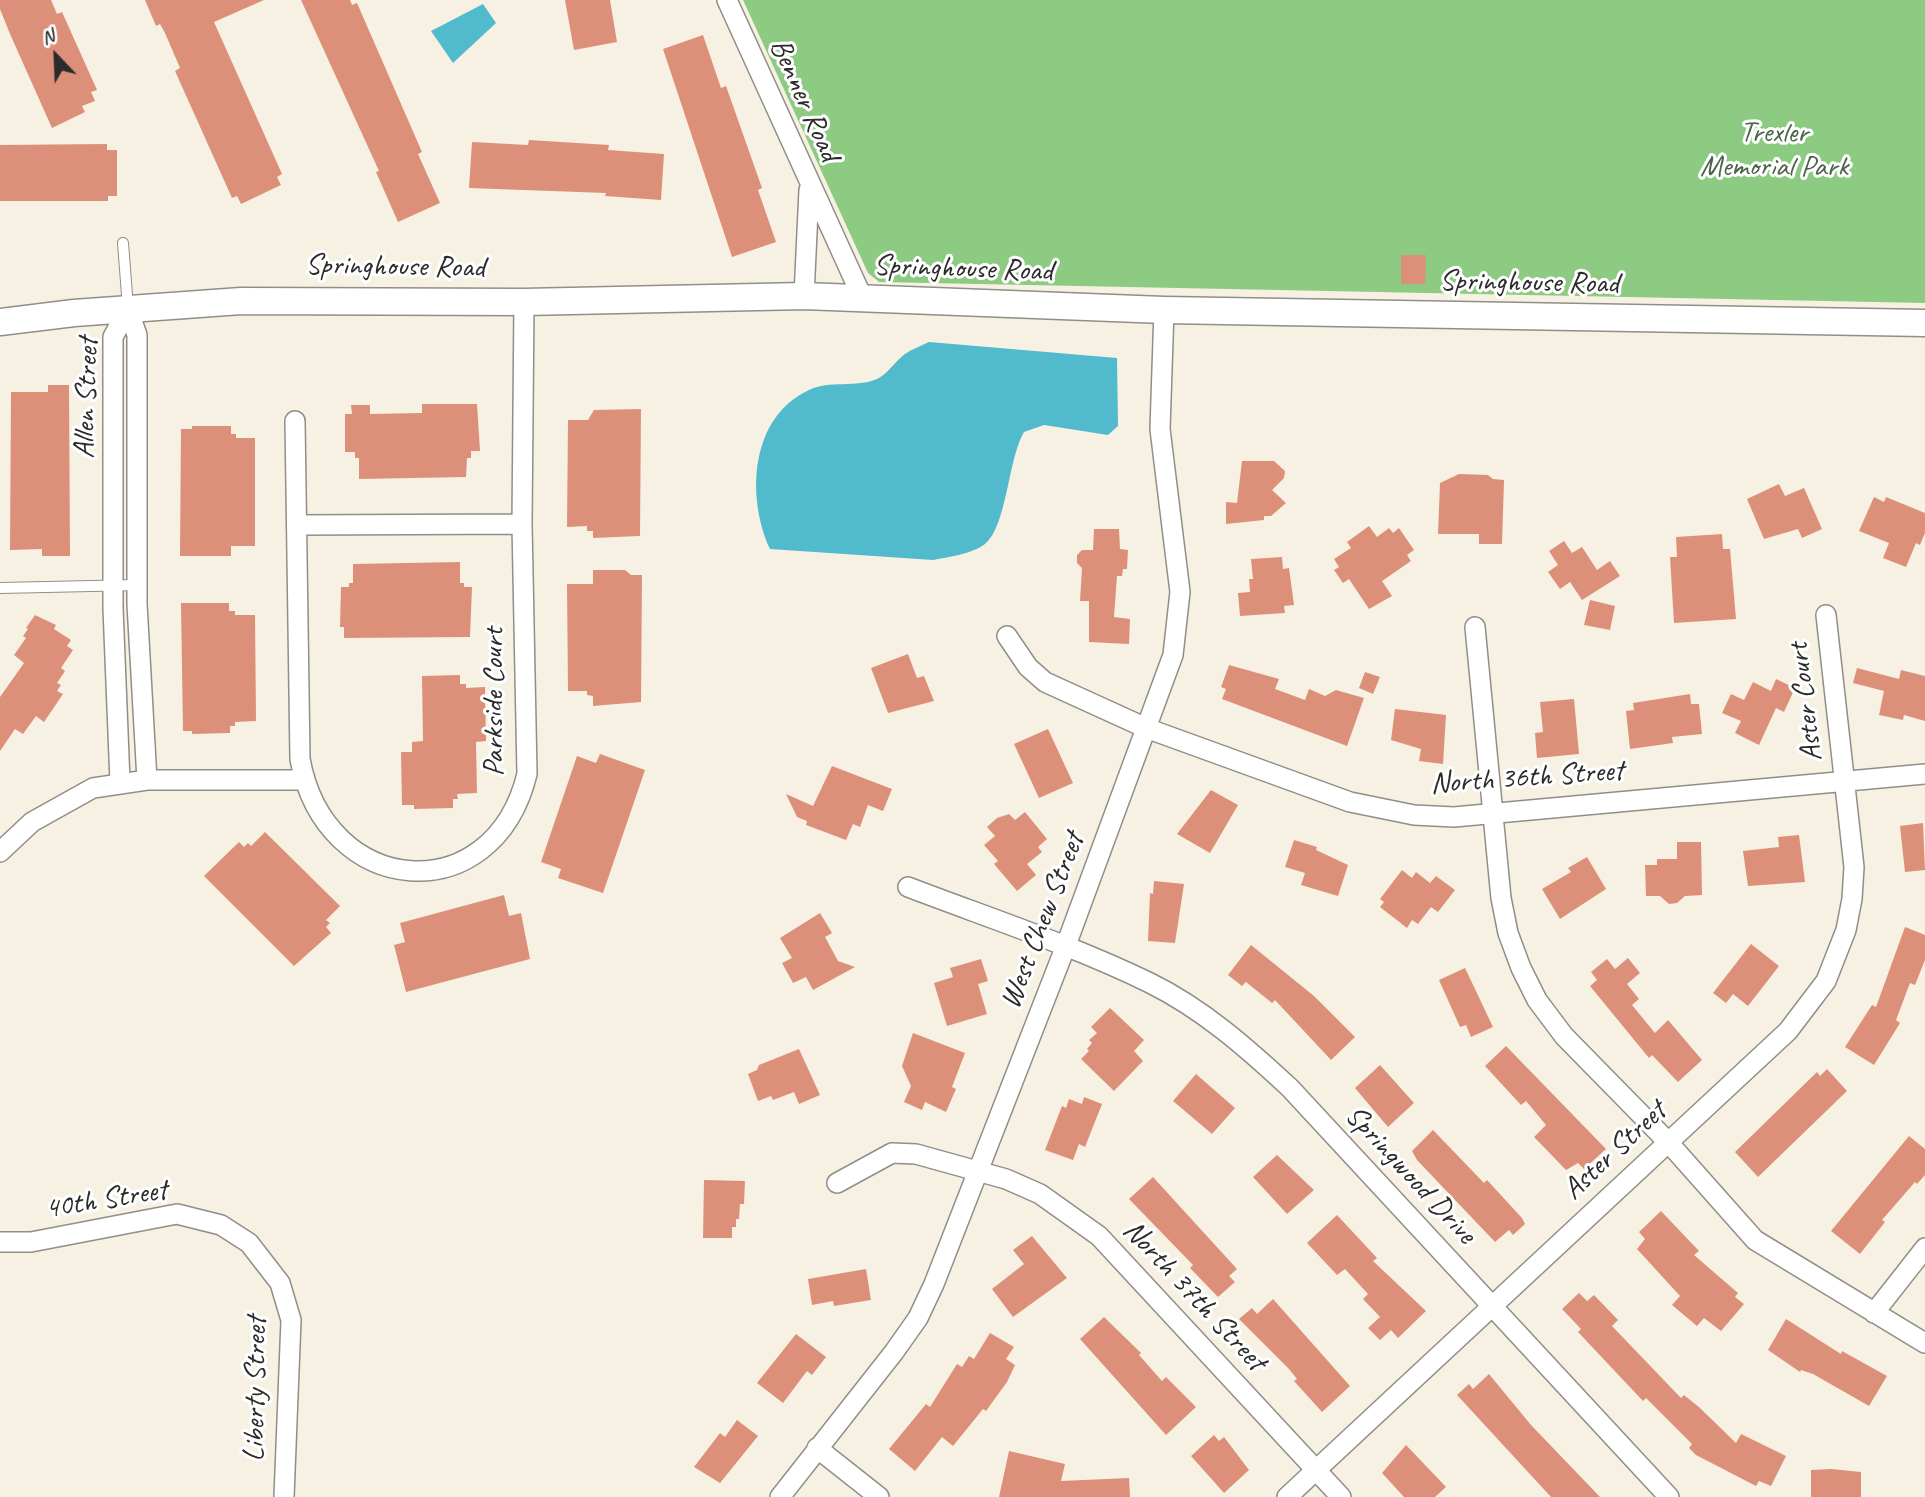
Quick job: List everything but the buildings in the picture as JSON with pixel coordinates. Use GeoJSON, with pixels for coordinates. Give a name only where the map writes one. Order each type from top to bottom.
{"type":"FeatureCollection","features":[{"type":"Feature","properties":{"kind":"street","name":"Benner Road"},"geometry":{"type":"LineString","coordinates":[[727,0],[863,299]]}},
{"type":"Feature","properties":{"kind":"street","name":"Benner Road"},"geometry":{"type":"LineString","coordinates":[[804,296],[809,185]]}},
{"type":"Feature","properties":{"kind":"street","name":"Springhouse Road"},"geometry":{"type":"LineString","coordinates":[[0,322],[242,300],[524,302],[804,296],[1164,310],[1925,323]]}},
{"type":"Feature","properties":{"kind":"street","name":"Parkside Court"},"geometry":{"type":"LineString","coordinates":[[295,421],[299,525],[300,759],[313,806],[328,828],[346,847],[367,860],[389,868],[432,870],[455,864],[494,839],[509,821],[522,797],[527,774],[522,524],[524,302]]}},
{"type":"Feature","properties":{"kind":"street","name":"Allen Street"},"geometry":{"type":"LineString","coordinates":[[128,309],[137,335],[139,673],[147,780]]}},
{"type":"Feature","properties":{"kind":"street","name":"Allen Street"},"geometry":{"type":"LineString","coordinates":[[120,782],[113,586],[113,337],[128,309]]}},
{"type":"Feature","properties":{"kind":"street","name":"West Chew Street"},"geometry":{"type":"LineString","coordinates":[[780,1497],[918,1318],[1065,948],[1173,655],[1180,592],[1160,429],[1164,310]]}},
{"type":"Feature","properties":{"kind":"street"},"geometry":{"type":"LineString","coordinates":[[299,525],[522,524]]}},
{"type":"Feature","properties":{"kind":"street","name":"Aster Court"},"geometry":{"type":"LineString","coordinates":[[1826,615],[1846,781]]}},
{"type":"Feature","properties":{"kind":"street"},"geometry":{"type":"LineString","coordinates":[[1475,627],[1501,898],[1508,933],[1537,1000],[1564,1036],[1668,1142],[1755,1240],[1925,1343]]}},
{"type":"Feature","properties":{"kind":"street","name":"North 36th Street"},"geometry":{"type":"LineString","coordinates":[[1007,636],[1028,667],[1045,682],[1146,728],[1350,802],[1384,811],[1454,817],[1925,774]]}},
{"type":"Feature","properties":{"kind":"street"},"geometry":{"type":"LineString","coordinates":[[0,852],[32,822],[61,803],[93,788],[147,780],[304,780]]}},
{"type":"Feature","properties":{"kind":"street","name":"Aster Street"},"geometry":{"type":"LineString","coordinates":[[1287,1497],[1788,1031],[1826,981],[1846,929],[1852,899],[1854,867],[1846,781]]}},
{"type":"Feature","properties":{"kind":"street","name":"Springwood Drive"},"geometry":{"type":"LineString","coordinates":[[908,887],[1151,984],[1201,1014],[1247,1049],[1290,1088],[1670,1497]]}},
{"type":"Feature","properties":{"kind":"street","name":"North 37th Street"},"geometry":{"type":"LineString","coordinates":[[837,1182],[892,1153],[916,1154],[978,1170],[1040,1194],[1099,1236],[1341,1497]]}},
{"type":"Feature","properties":{"kind":"street","name":"40th Street"},"geometry":{"type":"LineString","coordinates":[[0,1242],[31,1242],[177,1214],[221,1225]]}},
{"type":"Feature","properties":{"kind":"street","name":"Liberty Street"},"geometry":{"type":"LineString","coordinates":[[221,1225],[249,1243],[280,1283],[287,1301],[291,1320],[284,1497]]}},
{"type":"Feature","properties":{"kind":"street"},"geometry":{"type":"LineString","coordinates":[[1874,1313],[1925,1248]]}},
{"type":"Feature","properties":{"kind":"street"},"geometry":{"type":"LineString","coordinates":[[817,1448],[879,1497]]}},
{"type":"Feature","properties":{"kind":"lane"},"geometry":{"type":"LineString","coordinates":[[123,243],[128,309]]}},
{"type":"Feature","properties":{"kind":"lane"},"geometry":{"type":"LineString","coordinates":[[0,588],[138,585]]}},
{"type":"Feature","properties":{"kind":"green space","name":"Trexler Memorial Park"},"geometry":{"type":"Polygon","coordinates":[[[743,0],[1925,0],[1925,303],[879,282],[868,273],[743,0]]]}},
{"type":"Feature","properties":{"kind":"water"},"geometry":{"type":"Polygon","coordinates":[[[483,4],[496,23],[453,63],[431,31],[483,4]]]}},
{"type":"Feature","properties":{"kind":"water"},"geometry":{"type":"Polygon","coordinates":[[[929,342],[1117,358],[1118,426],[1108,435],[1044,425],[1024,432],[1014,458],[1003,508],[992,535],[985,544],[960,555],[933,560],[770,549],[762,528],[756,483],[764,438],[775,419],[789,402],[809,390],[826,385],[877,379],[905,354],[929,342]]]}}]}
